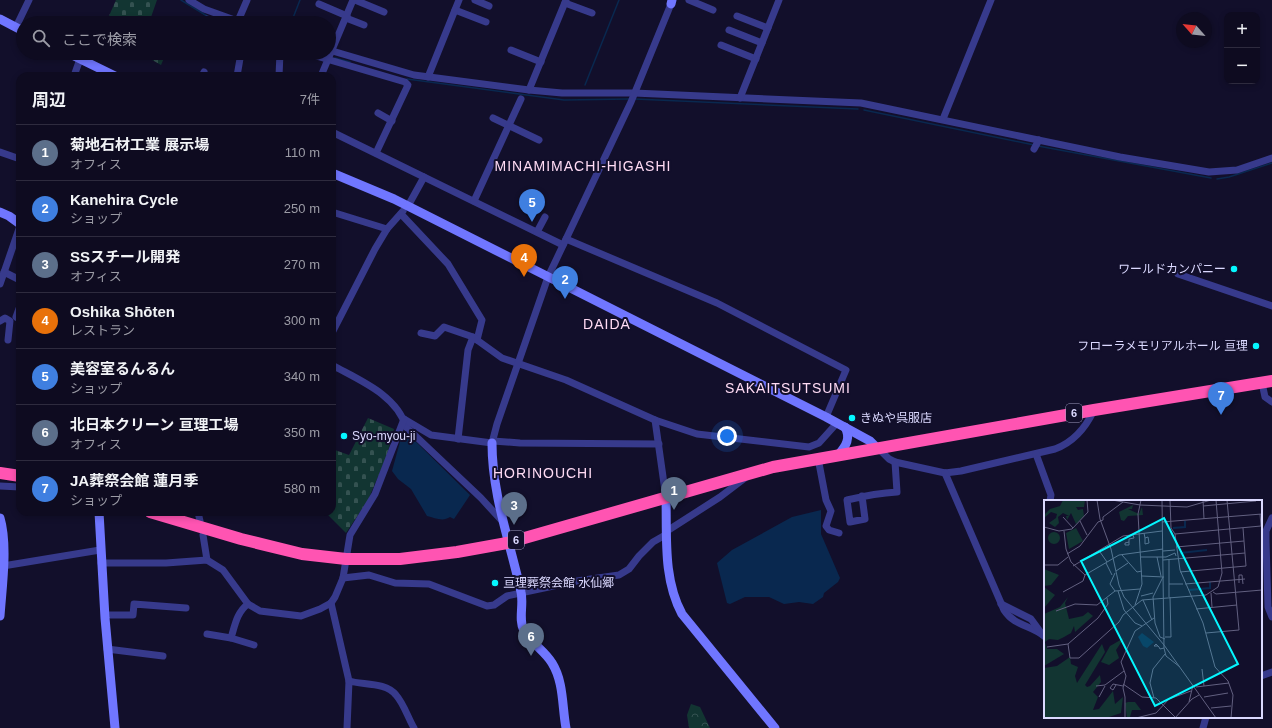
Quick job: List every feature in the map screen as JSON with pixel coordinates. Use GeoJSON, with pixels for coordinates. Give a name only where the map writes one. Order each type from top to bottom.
{"type":"FeatureCollection","features":[{"type":"Feature","properties":{"kind":"highway","name":"6"},"geometry":{"type":"LineString","coordinates":[[163,516],[241,539],[302,554],[346,559],[400,559],[457,552],[507,543],[773,467],[876,447],[1267,382]]}},
{"type":"Feature","properties":{"kind":"highway"},"geometry":{"type":"LineString","coordinates":[[0,473],[16,475]]}},
{"type":"Feature","properties":{"kind":"street"},"geometry":{"type":"LineString","coordinates":[[23,16],[29,0]]}},
{"type":"Feature","properties":{"kind":"street"},"geometry":{"type":"LineString","coordinates":[[189,0],[204,9],[224,16]]}},
{"type":"Feature","properties":{"kind":"street"},"geometry":{"type":"LineString","coordinates":[[243,16],[248,0]]}},
{"type":"Feature","properties":{"kind":"street"},"geometry":{"type":"LineString","coordinates":[[336,40],[354,0],[384,12]]}},
{"type":"Feature","properties":{"kind":"street"},"geometry":{"type":"LineString","coordinates":[[428,77],[459,0]]}},
{"type":"Feature","properties":{"kind":"street"},"geometry":{"type":"LineString","coordinates":[[475,0],[489,6]]}},
{"type":"Feature","properties":{"kind":"street"},"geometry":{"type":"LineString","coordinates":[[689,0],[713,10]]}},
{"type":"Feature","properties":{"kind":"street"},"geometry":{"type":"LineString","coordinates":[[740,98],[779,0]]}},
{"type":"Feature","properties":{"kind":"street"},"geometry":{"type":"LineString","coordinates":[[942,119],[991,0]]}},
{"type":"Feature","properties":{"kind":"street"},"geometry":{"type":"LineString","coordinates":[[529,90],[565,1],[592,13]]}},
{"type":"Feature","properties":{"kind":"street"},"geometry":{"type":"LineString","coordinates":[[566,728],[560,683],[552,663],[524,631],[521,594],[507,543],[492,468],[492,442],[548,277],[634,93],[671,2]]}},
{"type":"Feature","properties":{"kind":"street"},"geometry":{"type":"LineString","coordinates":[[319,4],[364,25]]}},
{"type":"Feature","properties":{"kind":"street"},"geometry":{"type":"LineString","coordinates":[[455,10],[486,22]]}},
{"type":"Feature","properties":{"kind":"street"},"geometry":{"type":"LineString","coordinates":[[737,16],[768,28]]}},
{"type":"Feature","properties":{"kind":"street"},"geometry":{"type":"LineString","coordinates":[[0,19],[16,27]]}},
{"type":"Feature","properties":{"kind":"street"},"geometry":{"type":"LineString","coordinates":[[729,30],[762,43]]}},
{"type":"Feature","properties":{"kind":"street"},"geometry":{"type":"LineString","coordinates":[[721,45],[756,59]]}},
{"type":"Feature","properties":{"kind":"street"},"geometry":{"type":"LineString","coordinates":[[511,50],[540,62]]}},
{"type":"Feature","properties":{"kind":"street"},"geometry":{"type":"LineString","coordinates":[[336,53],[397,71],[428,77],[562,94],[634,93],[861,103],[1038,140],[1209,172],[1237,170],[1272,158]]}},
{"type":"Feature","properties":{"kind":"street"},"geometry":{"type":"LineString","coordinates":[[75,72],[80,60]]}},
{"type":"Feature","properties":{"kind":"street"},"geometry":{"type":"LineString","coordinates":[[82,60],[107,72]]}},
{"type":"Feature","properties":{"kind":"street"},"geometry":{"type":"LineString","coordinates":[[239,72],[240,60]]}},
{"type":"Feature","properties":{"kind":"street"},"geometry":{"type":"LineString","coordinates":[[279,72],[280,60]]}},
{"type":"Feature","properties":{"kind":"street"},"geometry":{"type":"LineString","coordinates":[[323,72],[329,60]]}},
{"type":"Feature","properties":{"kind":"street"},"geometry":{"type":"LineString","coordinates":[[332,60],[408,85],[376,153]]}},
{"type":"Feature","properties":{"kind":"street"},"geometry":{"type":"LineString","coordinates":[[474,201],[520,99]]}},
{"type":"Feature","properties":{"kind":"street"},"geometry":{"type":"LineString","coordinates":[[378,114],[392,120]]}},
{"type":"Feature","properties":{"kind":"street"},"geometry":{"type":"LineString","coordinates":[[493,118],[539,140]]}},
{"type":"Feature","properties":{"kind":"street"},"geometry":{"type":"LineString","coordinates":[[336,134],[537,232],[717,303],[846,370],[826,417]]}},
{"type":"Feature","properties":{"kind":"street"},"geometry":{"type":"LineString","coordinates":[[1034,148],[1038,140]]}},
{"type":"Feature","properties":{"kind":"street"},"geometry":{"type":"LineString","coordinates":[[0,152],[16,157]]}},
{"type":"Feature","properties":{"kind":"street"},"geometry":{"type":"LineString","coordinates":[[336,175],[407,206],[826,417],[870,441],[895,462],[945,473],[961,471],[1036,454],[1066,445],[1084,427],[1094,410]]}},
{"type":"Feature","properties":{"kind":"street"},"geometry":{"type":"LineString","coordinates":[[336,326],[387,229],[407,206],[424,177]]}},
{"type":"Feature","properties":{"kind":"street"},"geometry":{"type":"LineString","coordinates":[[0,212],[9,216],[16,222]]}},
{"type":"Feature","properties":{"kind":"street"},"geometry":{"type":"LineString","coordinates":[[336,213],[387,229]]}},
{"type":"Feature","properties":{"kind":"street"},"geometry":{"type":"LineString","coordinates":[[401,214],[448,264],[482,320],[475,339],[468,350],[465,364],[458,439]]}},
{"type":"Feature","properties":{"kind":"street"},"geometry":{"type":"LineString","coordinates":[[537,232],[545,217]]}},
{"type":"Feature","properties":{"kind":"street"},"geometry":{"type":"LineString","coordinates":[[0,284],[16,237]]}},
{"type":"Feature","properties":{"kind":"street"},"geometry":{"type":"LineString","coordinates":[[4,272],[16,278]]}},
{"type":"Feature","properties":{"kind":"street"},"geometry":{"type":"LineString","coordinates":[[1178,274],[1272,306]]}},
{"type":"Feature","properties":{"kind":"street"},"geometry":{"type":"LineString","coordinates":[[0,321],[5,318],[10,321],[8,340]]}},
{"type":"Feature","properties":{"kind":"street"},"geometry":{"type":"LineString","coordinates":[[421,333],[435,336],[444,328],[475,339],[502,358],[566,380],[655,420],[697,434],[809,447],[819,443],[841,425]]}},
{"type":"Feature","properties":{"kind":"street"},"geometry":{"type":"LineString","coordinates":[[336,367],[386,398],[404,419],[431,435],[492,442],[659,444]]}},
{"type":"Feature","properties":{"kind":"street"},"geometry":{"type":"LineString","coordinates":[[1267,382],[1265,397],[1272,402]]}},
{"type":"Feature","properties":{"kind":"street"},"geometry":{"type":"LineString","coordinates":[[404,419],[406,427],[481,498],[503,522]]}},
{"type":"Feature","properties":{"kind":"street"},"geometry":{"type":"LineString","coordinates":[[101,563],[166,563],[207,560],[223,570],[248,604],[260,611],[301,616],[312,613],[331,603],[343,578],[350,535],[375,494],[404,419]]}},
{"type":"Feature","properties":{"kind":"street"},"geometry":{"type":"LineString","coordinates":[[655,420],[666,498],[669,577],[676,603],[682,614],[770,726]]}},
{"type":"Feature","properties":{"kind":"street"},"geometry":{"type":"LineString","coordinates":[[839,454],[846,446],[848,438],[841,425]]}},
{"type":"Feature","properties":{"kind":"street"},"geometry":{"type":"LineString","coordinates":[[1036,454],[1051,495],[1050,500]]}},
{"type":"Feature","properties":{"kind":"street"},"geometry":{"type":"LineString","coordinates":[[818,458],[826,500],[830,511],[826,526],[829,530],[839,533]]}},
{"type":"Feature","properties":{"kind":"street"},"geometry":{"type":"LineString","coordinates":[[862,496],[875,493],[897,492],[895,462]]}},
{"type":"Feature","properties":{"kind":"street"},"geometry":{"type":"LineString","coordinates":[[343,578],[369,575],[395,583],[429,584],[487,606],[494,605],[507,596],[577,581],[619,575],[630,569],[639,556],[653,542],[720,497],[751,473]]}},
{"type":"Feature","properties":{"kind":"street"},"geometry":{"type":"LineString","coordinates":[[945,473],[1001,604],[1008,616],[1018,624],[1043,635]]}},
{"type":"Feature","properties":{"kind":"street"},"geometry":{"type":"LineString","coordinates":[[0,486],[16,487]]}},
{"type":"Feature","properties":{"kind":"street"},"geometry":{"type":"LineString","coordinates":[[99,516],[100,550],[114,728]]}},
{"type":"Feature","properties":{"kind":"street"},"geometry":{"type":"LineString","coordinates":[[199,516],[200,521]]}},
{"type":"Feature","properties":{"kind":"street"},"geometry":{"type":"LineString","coordinates":[[0,518],[2,525],[3,566],[0,616]]}},
{"type":"Feature","properties":{"kind":"street"},"geometry":{"type":"LineString","coordinates":[[1272,518],[1267,527],[1266,541],[1268,607],[1272,617]]}},
{"type":"Feature","properties":{"kind":"street"},"geometry":{"type":"LineString","coordinates":[[203,535],[207,560]]}},
{"type":"Feature","properties":{"kind":"street"},"geometry":{"type":"LineString","coordinates":[[3,566],[100,550]]}},
{"type":"Feature","properties":{"kind":"street"},"geometry":{"type":"LineString","coordinates":[[331,603],[349,681],[346,728]]}},
{"type":"Feature","properties":{"kind":"street"},"geometry":{"type":"LineString","coordinates":[[105,615],[133,615],[134,604],[186,608]]}},
{"type":"Feature","properties":{"kind":"street"},"geometry":{"type":"LineString","coordinates":[[231,638],[242,608],[248,604]]}},
{"type":"Feature","properties":{"kind":"street"},"geometry":{"type":"LineString","coordinates":[[207,634],[231,638],[254,645]]}},
{"type":"Feature","properties":{"kind":"street"},"geometry":{"type":"LineString","coordinates":[[107,649],[163,656]]}},
{"type":"Feature","properties":{"kind":"street"},"geometry":{"type":"LineString","coordinates":[[1262,676],[1272,672]]}},
{"type":"Feature","properties":{"kind":"street"},"geometry":{"type":"LineString","coordinates":[[349,681],[377,685],[392,690],[397,695],[414,728]]}},
{"type":"Feature","properties":{"kind":"street"},"geometry":{"type":"LineString","coordinates":[[1203,728],[1206,718]]}},
{"type":"Feature","properties":{"kind":"green space"},"geometry":{"type":"Polygon","coordinates":[[[116,0],[157,0],[151,16],[109,16],[116,0]]]}},
{"type":"Feature","properties":{"kind":"green space"},"geometry":{"type":"Polygon","coordinates":[[[152,60],[163,60],[161,65],[152,60]]]}},
{"type":"Feature","properties":{"kind":"green space"},"geometry":{"type":"Polygon","coordinates":[[[368,418],[394,429],[386,458],[368,500],[346,533],[329,516],[336,516],[336,450],[349,455],[368,418]]]}},
{"type":"Feature","properties":{"kind":"green space"},"geometry":{"type":"Polygon","coordinates":[[[691,704],[700,707],[710,728],[689,728],[687,715],[691,704]]]}},
{"type":"Feature","properties":{"kind":"water"},"geometry":{"type":"Polygon","coordinates":[[[409,435],[470,495],[454,519],[450,517],[439,519],[427,516],[411,489],[398,479],[392,471],[401,438],[409,435]]]}},
{"type":"Feature","properties":{"kind":"water"},"geometry":{"type":"Polygon","coordinates":[[[821,510],[821,534],[840,578],[838,582],[824,593],[823,597],[813,604],[799,602],[784,604],[769,597],[745,597],[730,604],[727,603],[717,563],[732,550],[792,517],[821,510]]]}},
{"type":"Feature","properties":{"kind":"waterway"},"geometry":{"type":"LineString","coordinates":[[181,0],[207,16]]}},
{"type":"Feature","properties":{"kind":"waterway"},"geometry":{"type":"LineString","coordinates":[[294,16],[300,0]]}},
{"type":"Feature","properties":{"kind":"waterway"},"geometry":{"type":"LineString","coordinates":[[585,85],[619,0]]}},
{"type":"Feature","properties":{"kind":"waterway"},"geometry":{"type":"LineString","coordinates":[[336,58],[350,62]]}},
{"type":"Feature","properties":{"kind":"waterway"},"geometry":{"type":"LineString","coordinates":[[407,79],[564,100],[629,99]]}},
{"type":"Feature","properties":{"kind":"waterway"},"geometry":{"type":"LineString","coordinates":[[635,99],[858,109]]}},
{"type":"Feature","properties":{"kind":"waterway"},"geometry":{"type":"LineString","coordinates":[[864,110],[1034,145]]}},
{"type":"Feature","properties":{"kind":"waterway"},"geometry":{"type":"LineString","coordinates":[[1038,146],[1211,178]]}},
{"type":"Feature","properties":{"kind":"waterway"},"geometry":{"type":"LineString","coordinates":[[1217,179],[1229,177],[1272,163]]}},
{"type":"Feature","properties":{"kind":"place","name":"美容室るんるん"},"geometry":{"type":"Point","coordinates":[532,222]}},
{"type":"Feature","properties":{"kind":"place","name":"ワールドカンパニー"},"geometry":{"type":"Point","coordinates":[1234,269]}},
{"type":"Feature","properties":{"kind":"place","name":"Oshika Shōten"},"geometry":{"type":"Point","coordinates":[524,277]}},
{"type":"Feature","properties":{"kind":"place","name":"Kanehira Cycle"},"geometry":{"type":"Point","coordinates":[565,299]}},
{"type":"Feature","properties":{"kind":"place","name":"フローラメモリアルホール 亘理"},"geometry":{"type":"Point","coordinates":[1256,346]}},
{"type":"Feature","properties":{"kind":"place","name":"JA葬祭会館 蓮月季"},"geometry":{"type":"Point","coordinates":[1221,415]}},
{"type":"Feature","properties":{"kind":"place","name":"きぬや呉服店"},"geometry":{"type":"Point","coordinates":[852,418]}},
{"type":"Feature","properties":{"kind":"place","name":"Syo-myou-ji"},"geometry":{"type":"Point","coordinates":[344,436]}},
{"type":"Feature","properties":{"kind":"place","name":"菊地石材工業 展示場"},"geometry":{"type":"Point","coordinates":[674,510]}},
{"type":"Feature","properties":{"kind":"place","name":"SSスチール開発"},"geometry":{"type":"Point","coordinates":[514,525]}},
{"type":"Feature","properties":{"kind":"place","name":"亘理葬祭会館 水仙郷"},"geometry":{"type":"Point","coordinates":[495,583]}},
{"type":"Feature","properties":{"kind":"place","name":"北日本クリーン 亘理工場"},"geometry":{"type":"Point","coordinates":[531,656]}},
{"type":"Feature","properties":{"kind":"district","name":"MINAMIMACHI-HIGASHI"},"geometry":{"type":"Point","coordinates":[583,166]}},
{"type":"Feature","properties":{"kind":"district","name":"DAIDA"},"geometry":{"type":"Point","coordinates":[607,324]}},
{"type":"Feature","properties":{"kind":"district","name":"SAKAITSUTSUMI"},"geometry":{"type":"Point","coordinates":[788,388]}},
{"type":"Feature","properties":{"kind":"district","name":"HORINOUCHI"},"geometry":{"type":"Point","coordinates":[543,473]}}]}
